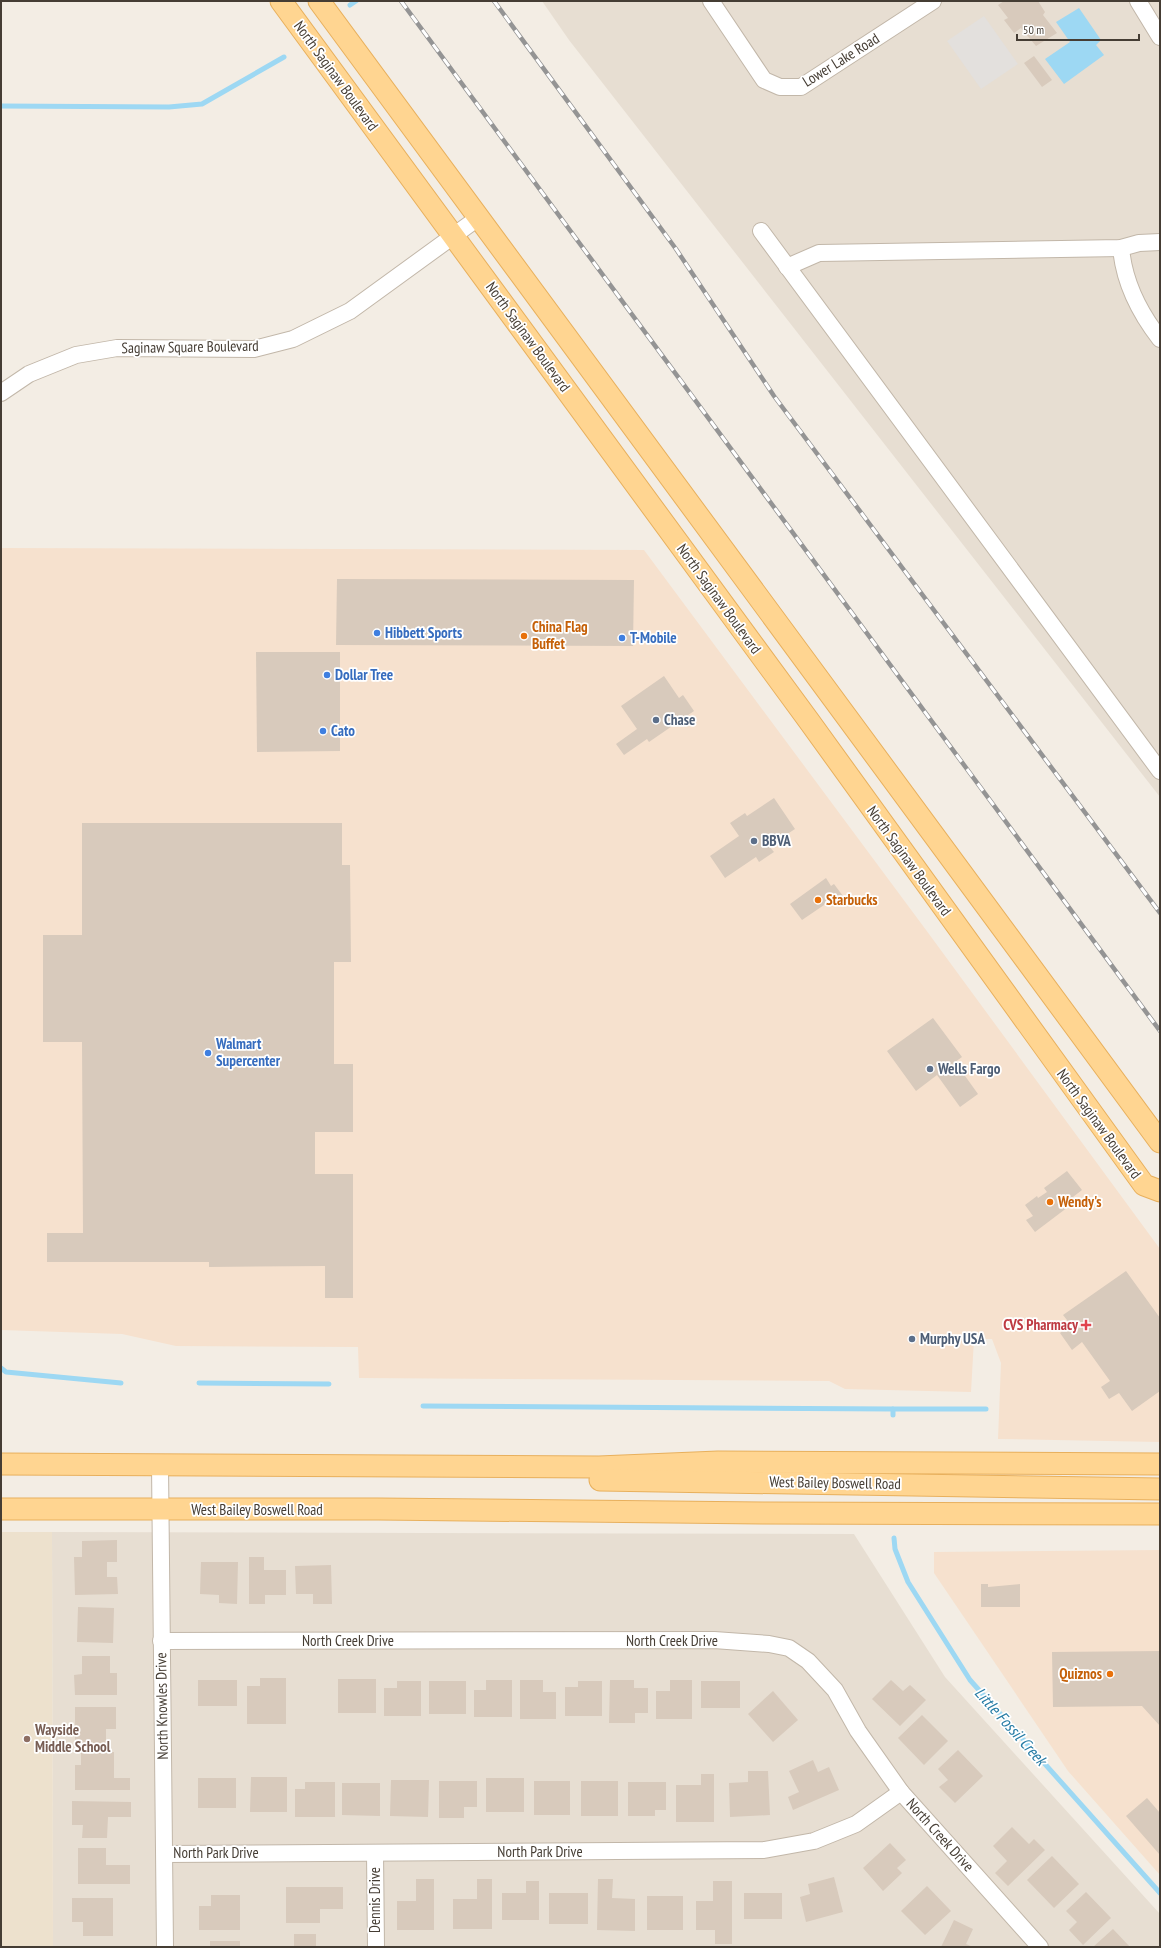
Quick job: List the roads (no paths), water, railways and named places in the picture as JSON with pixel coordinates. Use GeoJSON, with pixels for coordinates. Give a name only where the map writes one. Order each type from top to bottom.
{"type":"FeatureCollection","features":[{"type":"Feature","properties":{"kind":"main road","name":"North Saginaw Boulevard"},"geometry":{"type":"LineString","coordinates":[[281,1],[804,715],[1144,1185],[1160,1191]]}},
{"type":"Feature","properties":{"kind":"main road","name":"North Saginaw Boulevard"},"geometry":{"type":"LineString","coordinates":[[319,1],[1160,1142]]}},
{"type":"Feature","properties":{"kind":"main road","name":"West Bailey Boswell Road"},"geometry":{"type":"LineString","coordinates":[[1,1464],[598,1467],[718,1462],[1160,1464]]}},
{"type":"Feature","properties":{"kind":"main road","name":"West Bailey Boswell Road"},"geometry":{"type":"LineString","coordinates":[[511,1467],[586,1479],[990,1492],[1160,1502]]}},
{"type":"Feature","properties":{"kind":"main road","name":"West Bailey Boswell Road"},"geometry":{"type":"LineString","coordinates":[[512,1511],[586,1501],[1160,1488]]}},
{"type":"Feature","properties":{"kind":"main road","name":"West Bailey Boswell Road"},"geometry":{"type":"LineString","coordinates":[[1,1509],[1160,1514]]}},
{"type":"Feature","properties":{"kind":"street","name":"Lower Lake Road"},"geometry":{"type":"LineString","coordinates":[[711,1],[764,80],[780,87],[801,87],[933,1]]}},
{"type":"Feature","properties":{"kind":"street"},"geometry":{"type":"LineString","coordinates":[[1138,1],[1160,37]]}},
{"type":"Feature","properties":{"kind":"street","name":"Saginaw Square Boulevard"},"geometry":{"type":"LineString","coordinates":[[1,393],[29,374],[76,355],[117,348],[254,349],[293,339],[350,311],[478,218]]}},
{"type":"Feature","properties":{"kind":"street"},"geometry":{"type":"LineString","coordinates":[[761,231],[1160,771]]}},
{"type":"Feature","properties":{"kind":"street"},"geometry":{"type":"LineString","coordinates":[[787,267],[819,253],[1121,248],[1139,243],[1160,242]]}},
{"type":"Feature","properties":{"kind":"street"},"geometry":{"type":"LineString","coordinates":[[1121,248],[1123,269],[1143,318],[1160,339]]}},
{"type":"Feature","properties":{"kind":"street","name":"North Knowles Drive"},"geometry":{"type":"LineString","coordinates":[[160,1465],[165,1947]]}},
{"type":"Feature","properties":{"kind":"street","name":"North Creek Drive"},"geometry":{"type":"LineString","coordinates":[[161,1642],[714,1640],[769,1644],[789,1648],[808,1662],[835,1690],[858,1731],[901,1792],[1040,1947]]}},
{"type":"Feature","properties":{"kind":"street","name":"North Park Drive"},"geometry":{"type":"LineString","coordinates":[[165,1854],[764,1850],[814,1841],[856,1824],[901,1792]]}},
{"type":"Feature","properties":{"kind":"street","name":"Dennis Drive"},"geometry":{"type":"LineString","coordinates":[[375,1853],[376,1947]]}},
{"type":"Feature","properties":{"kind":"water"},"geometry":{"type":"Polygon","coordinates":[[[1079,8],[1101,40],[1096,45],[1104,55],[1064,84],[1045,59],[1070,42],[1056,22],[1079,8]]]}},
{"type":"Feature","properties":{"kind":"waterway"},"geometry":{"type":"LineString","coordinates":[[350,5],[356,1]]}},
{"type":"Feature","properties":{"kind":"waterway"},"geometry":{"type":"LineString","coordinates":[[1,106],[169,107],[202,104],[284,57]]}},
{"type":"Feature","properties":{"kind":"waterway"},"geometry":{"type":"LineString","coordinates":[[1,1368],[6,1372],[121,1383]]}},
{"type":"Feature","properties":{"kind":"waterway"},"geometry":{"type":"LineString","coordinates":[[199,1383],[329,1384]]}},
{"type":"Feature","properties":{"kind":"waterway"},"geometry":{"type":"LineString","coordinates":[[423,1406],[893,1409],[893,1415]]}},
{"type":"Feature","properties":{"kind":"waterway"},"geometry":{"type":"LineString","coordinates":[[893,1409],[986,1409]]}},
{"type":"Feature","properties":{"kind":"waterway","name":"Little Fossil Creek"},"geometry":{"type":"LineString","coordinates":[[894,1538],[895,1549],[908,1582],[970,1680],[1160,1893]]}},
{"type":"Feature","properties":{"kind":"railway"},"geometry":{"type":"LineString","coordinates":[[401,1],[1160,1031]]}},
{"type":"Feature","properties":{"kind":"railway"},"geometry":{"type":"LineString","coordinates":[[494,1],[676,249],[774,396],[1160,913]]}},
{"type":"Feature","properties":{"kind":"place","name":"Hibbett Sports"},"geometry":{"type":"Point","coordinates":[377,633]}},
{"type":"Feature","properties":{"kind":"place","name":"China Flag Buffet"},"geometry":{"type":"Point","coordinates":[524,636]}},
{"type":"Feature","properties":{"kind":"place","name":"T-Mobile"},"geometry":{"type":"Point","coordinates":[622,638]}},
{"type":"Feature","properties":{"kind":"place","name":"Dollar Tree"},"geometry":{"type":"Point","coordinates":[327,675]}},
{"type":"Feature","properties":{"kind":"place","name":"Chase"},"geometry":{"type":"Point","coordinates":[656,720]}},
{"type":"Feature","properties":{"kind":"place","name":"Cato"},"geometry":{"type":"Point","coordinates":[323,731]}},
{"type":"Feature","properties":{"kind":"place","name":"BBVA"},"geometry":{"type":"Point","coordinates":[754,841]}},
{"type":"Feature","properties":{"kind":"place","name":"Starbucks"},"geometry":{"type":"Point","coordinates":[818,900]}},
{"type":"Feature","properties":{"kind":"place","name":"Walmart Supercenter"},"geometry":{"type":"Point","coordinates":[208,1053]}},
{"type":"Feature","properties":{"kind":"place","name":"Wells Fargo"},"geometry":{"type":"Point","coordinates":[930,1069]}},
{"type":"Feature","properties":{"kind":"place","name":"Wendy's"},"geometry":{"type":"Point","coordinates":[1050,1202]}},
{"type":"Feature","properties":{"kind":"place","name":"CVS Pharmacy"},"geometry":{"type":"Point","coordinates":[1086,1325]}},
{"type":"Feature","properties":{"kind":"place","name":"Murphy USA"},"geometry":{"type":"Point","coordinates":[912,1339]}},
{"type":"Feature","properties":{"kind":"place","name":"Quiznos"},"geometry":{"type":"Point","coordinates":[1110,1674]}},
{"type":"Feature","properties":{"kind":"place","name":"Wayside Middle School"},"geometry":{"type":"Point","coordinates":[27,1739]}}]}
